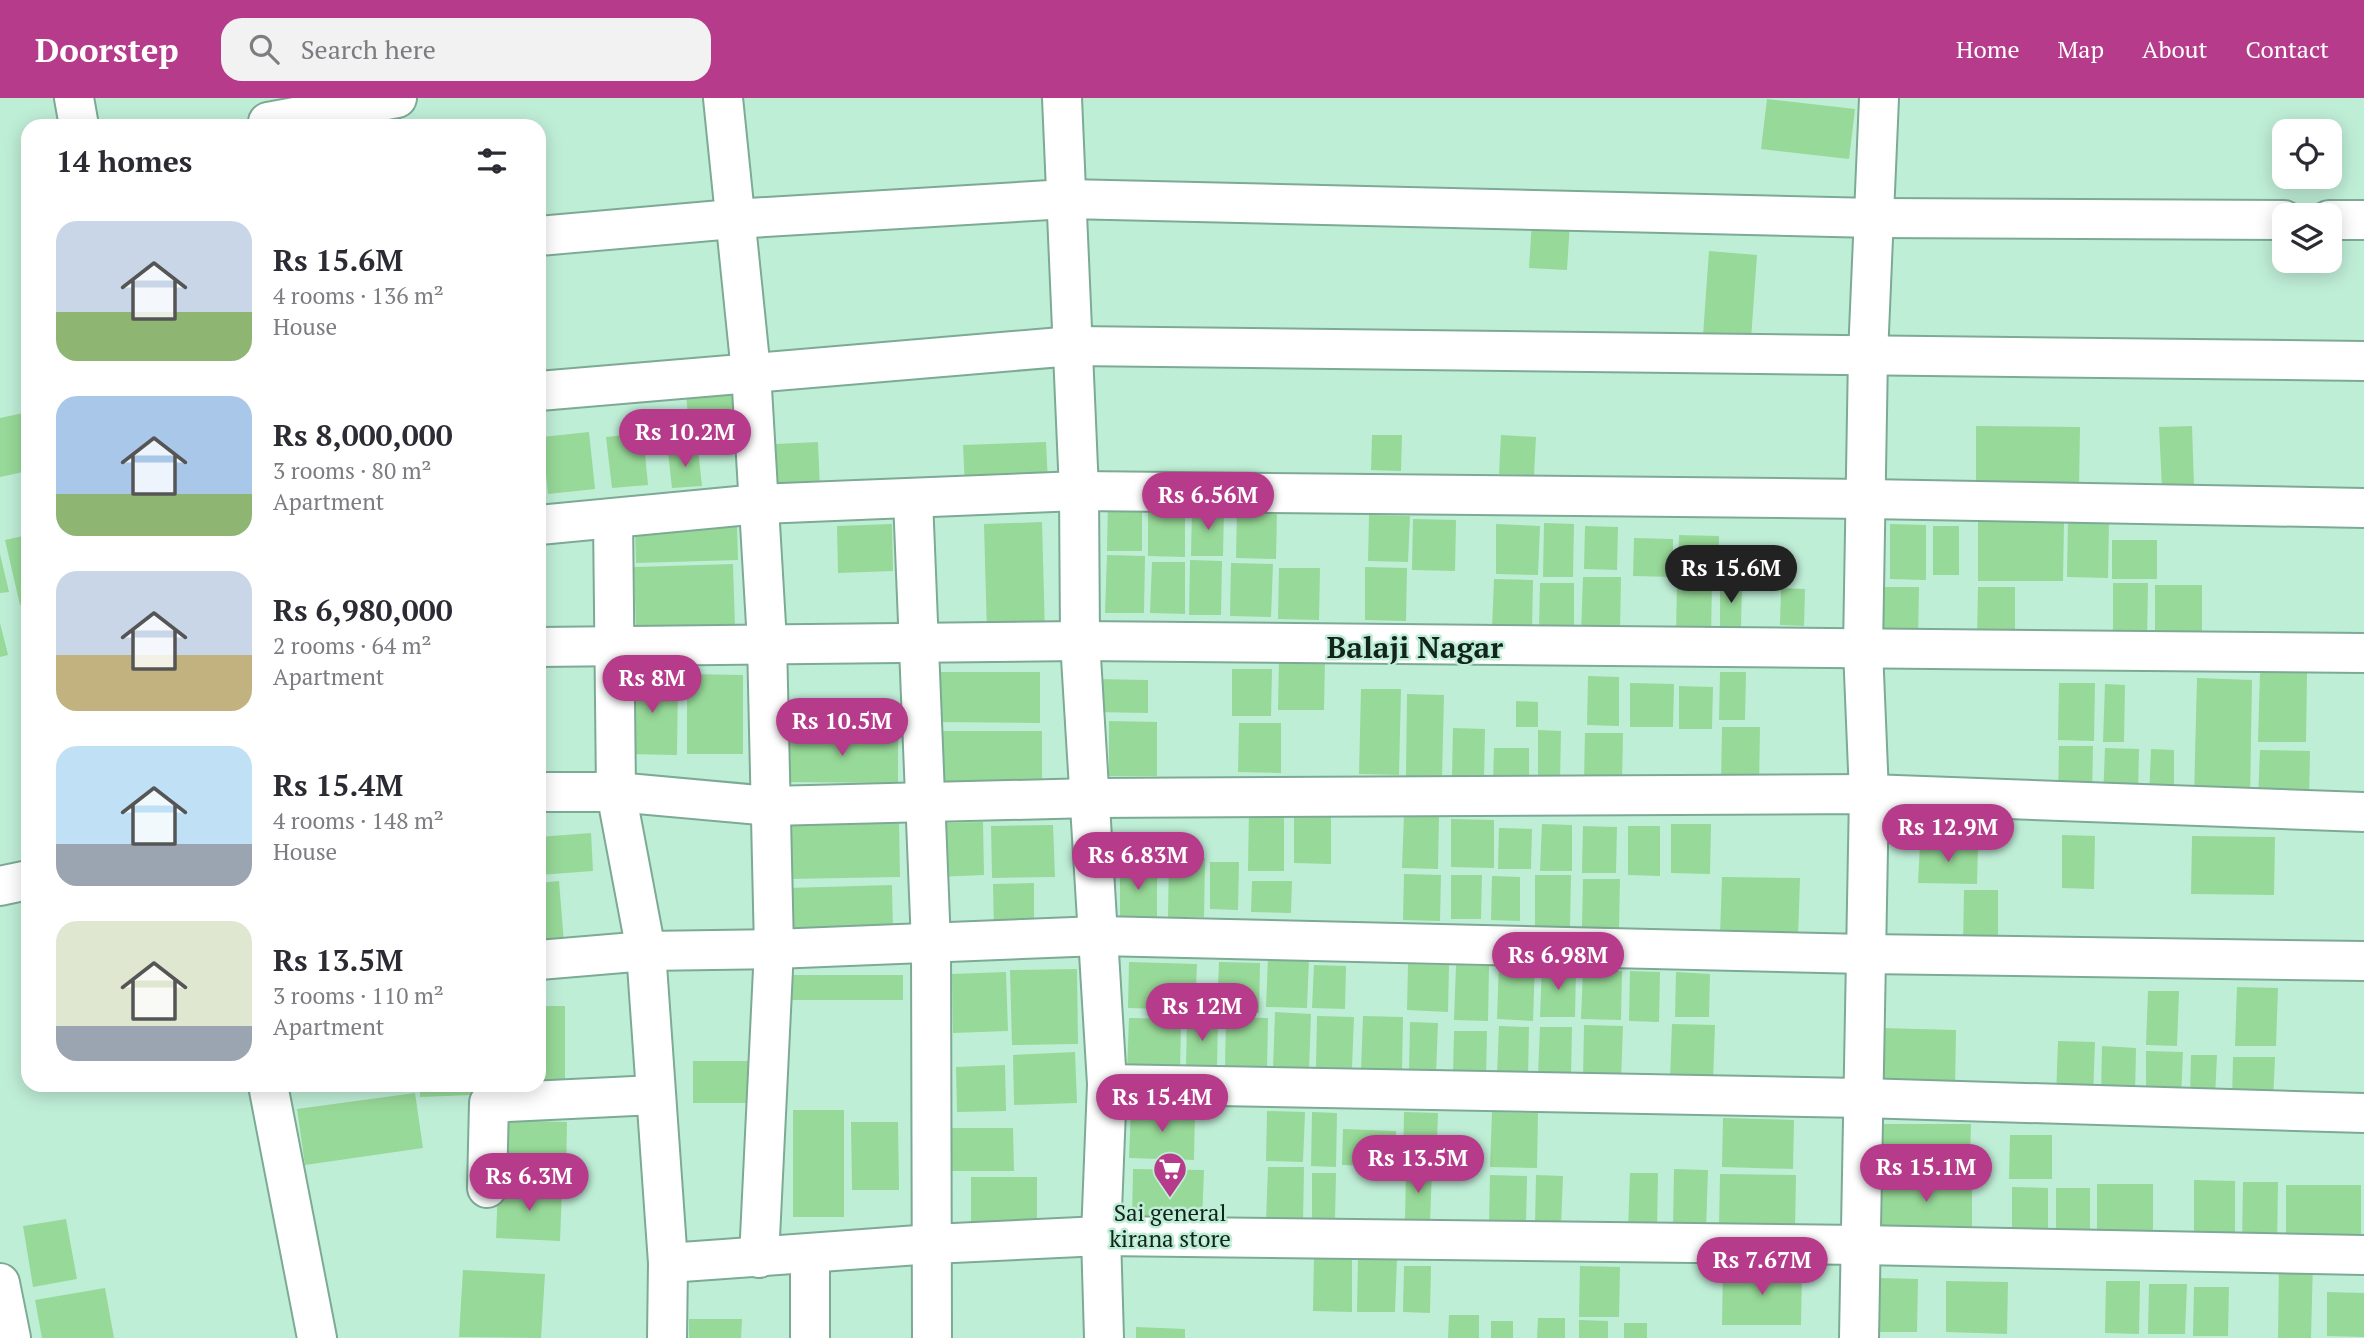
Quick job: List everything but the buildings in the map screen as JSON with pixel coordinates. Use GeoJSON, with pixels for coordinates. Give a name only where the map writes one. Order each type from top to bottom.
{"type":"FeatureCollection","features":[{"type":"Feature","properties":{"kind":"street"},"geometry":{"type":"LineString","coordinates":[[74,98],[78,119]]}},
{"type":"Feature","properties":{"kind":"street"},"geometry":{"type":"LineString","coordinates":[[266,116],[397,98]]}},
{"type":"Feature","properties":{"kind":"street"},"geometry":{"type":"LineString","coordinates":[[723,98],[733,219],[751,372],[767,642],[774,949],[759,1258]]}},
{"type":"Feature","properties":{"kind":"street"},"geometry":{"type":"LineString","coordinates":[[1062,98],[1079,491],[1080,641],[1092,798],[1107,1084],[1101,1237],[1104,1338]]}},
{"type":"Feature","properties":{"kind":"street"},"geometry":{"type":"LineString","coordinates":[[1859,1338],[1869,794],[1863,649],[1868,355],[1879,98]]}},
{"type":"Feature","properties":{"kind":"street"},"geometry":{"type":"LineString","coordinates":[[546,235],[733,219],[1067,199],[1875,218],[2272,220]]}},
{"type":"Feature","properties":{"kind":"street"},"geometry":{"type":"LineString","coordinates":[[2342,220],[2364,220]]}},
{"type":"Feature","properties":{"kind":"street"},"geometry":{"type":"LineString","coordinates":[[546,390],[1073,346],[2364,361]]}},
{"type":"Feature","properties":{"kind":"street"},"geometry":{"type":"LineString","coordinates":[[546,524],[760,504],[1079,491],[1867,499],[2364,508]]}},
{"type":"Feature","properties":{"kind":"street"},"geometry":{"type":"LineString","coordinates":[[913,499],[931,944],[932,1338]]}},
{"type":"Feature","properties":{"kind":"street"},"geometry":{"type":"LineString","coordinates":[[613,518],[615,792],[646,951],[668,1263],[667,1338]]}},
{"type":"Feature","properties":{"kind":"street"},"geometry":{"type":"LineString","coordinates":[[546,647],[767,642],[919,644],[1080,641],[2364,653]]}},
{"type":"Feature","properties":{"kind":"street"},"geometry":{"type":"LineString","coordinates":[[546,792],[615,792],[770,806],[1092,798],[1869,794],[2364,812]]}},
{"type":"Feature","properties":{"kind":"street"},"geometry":{"type":"LineString","coordinates":[[0,886],[21,882]]}},
{"type":"Feature","properties":{"kind":"street"},"geometry":{"type":"LineString","coordinates":[[546,959],[646,951],[931,944],[1100,936],[1865,954],[2364,961]]}},
{"type":"Feature","properties":{"kind":"street"},"geometry":{"type":"LineString","coordinates":[[1107,1084],[1862,1098],[2364,1112]]}},
{"type":"Feature","properties":{"kind":"street"},"geometry":{"type":"LineString","coordinates":[[269,1092],[317,1338]]}},
{"type":"Feature","properties":{"kind":"street"},"geometry":{"type":"LineString","coordinates":[[486,1188],[488,1103],[655,1095]]}},
{"type":"Feature","properties":{"kind":"street"},"geometry":{"type":"LineString","coordinates":[[668,1263],[932,1244],[1101,1237],[1861,1245],[2364,1255]]}},
{"type":"Feature","properties":{"kind":"street"},"geometry":{"type":"LineString","coordinates":[[810,1254],[810,1338]]}},
{"type":"Feature","properties":{"kind":"street"},"geometry":{"type":"LineString","coordinates":[[0,1283],[11,1338]]}},
{"type":"Feature","properties":{"kind":"place","name":"Sai general kirana store"},"geometry":{"type":"Point","coordinates":[1170,1199]}},
{"type":"Feature","properties":{"kind":"district","name":"Balaji Nagar"},"geometry":{"type":"Point","coordinates":[1415,648]}}]}
